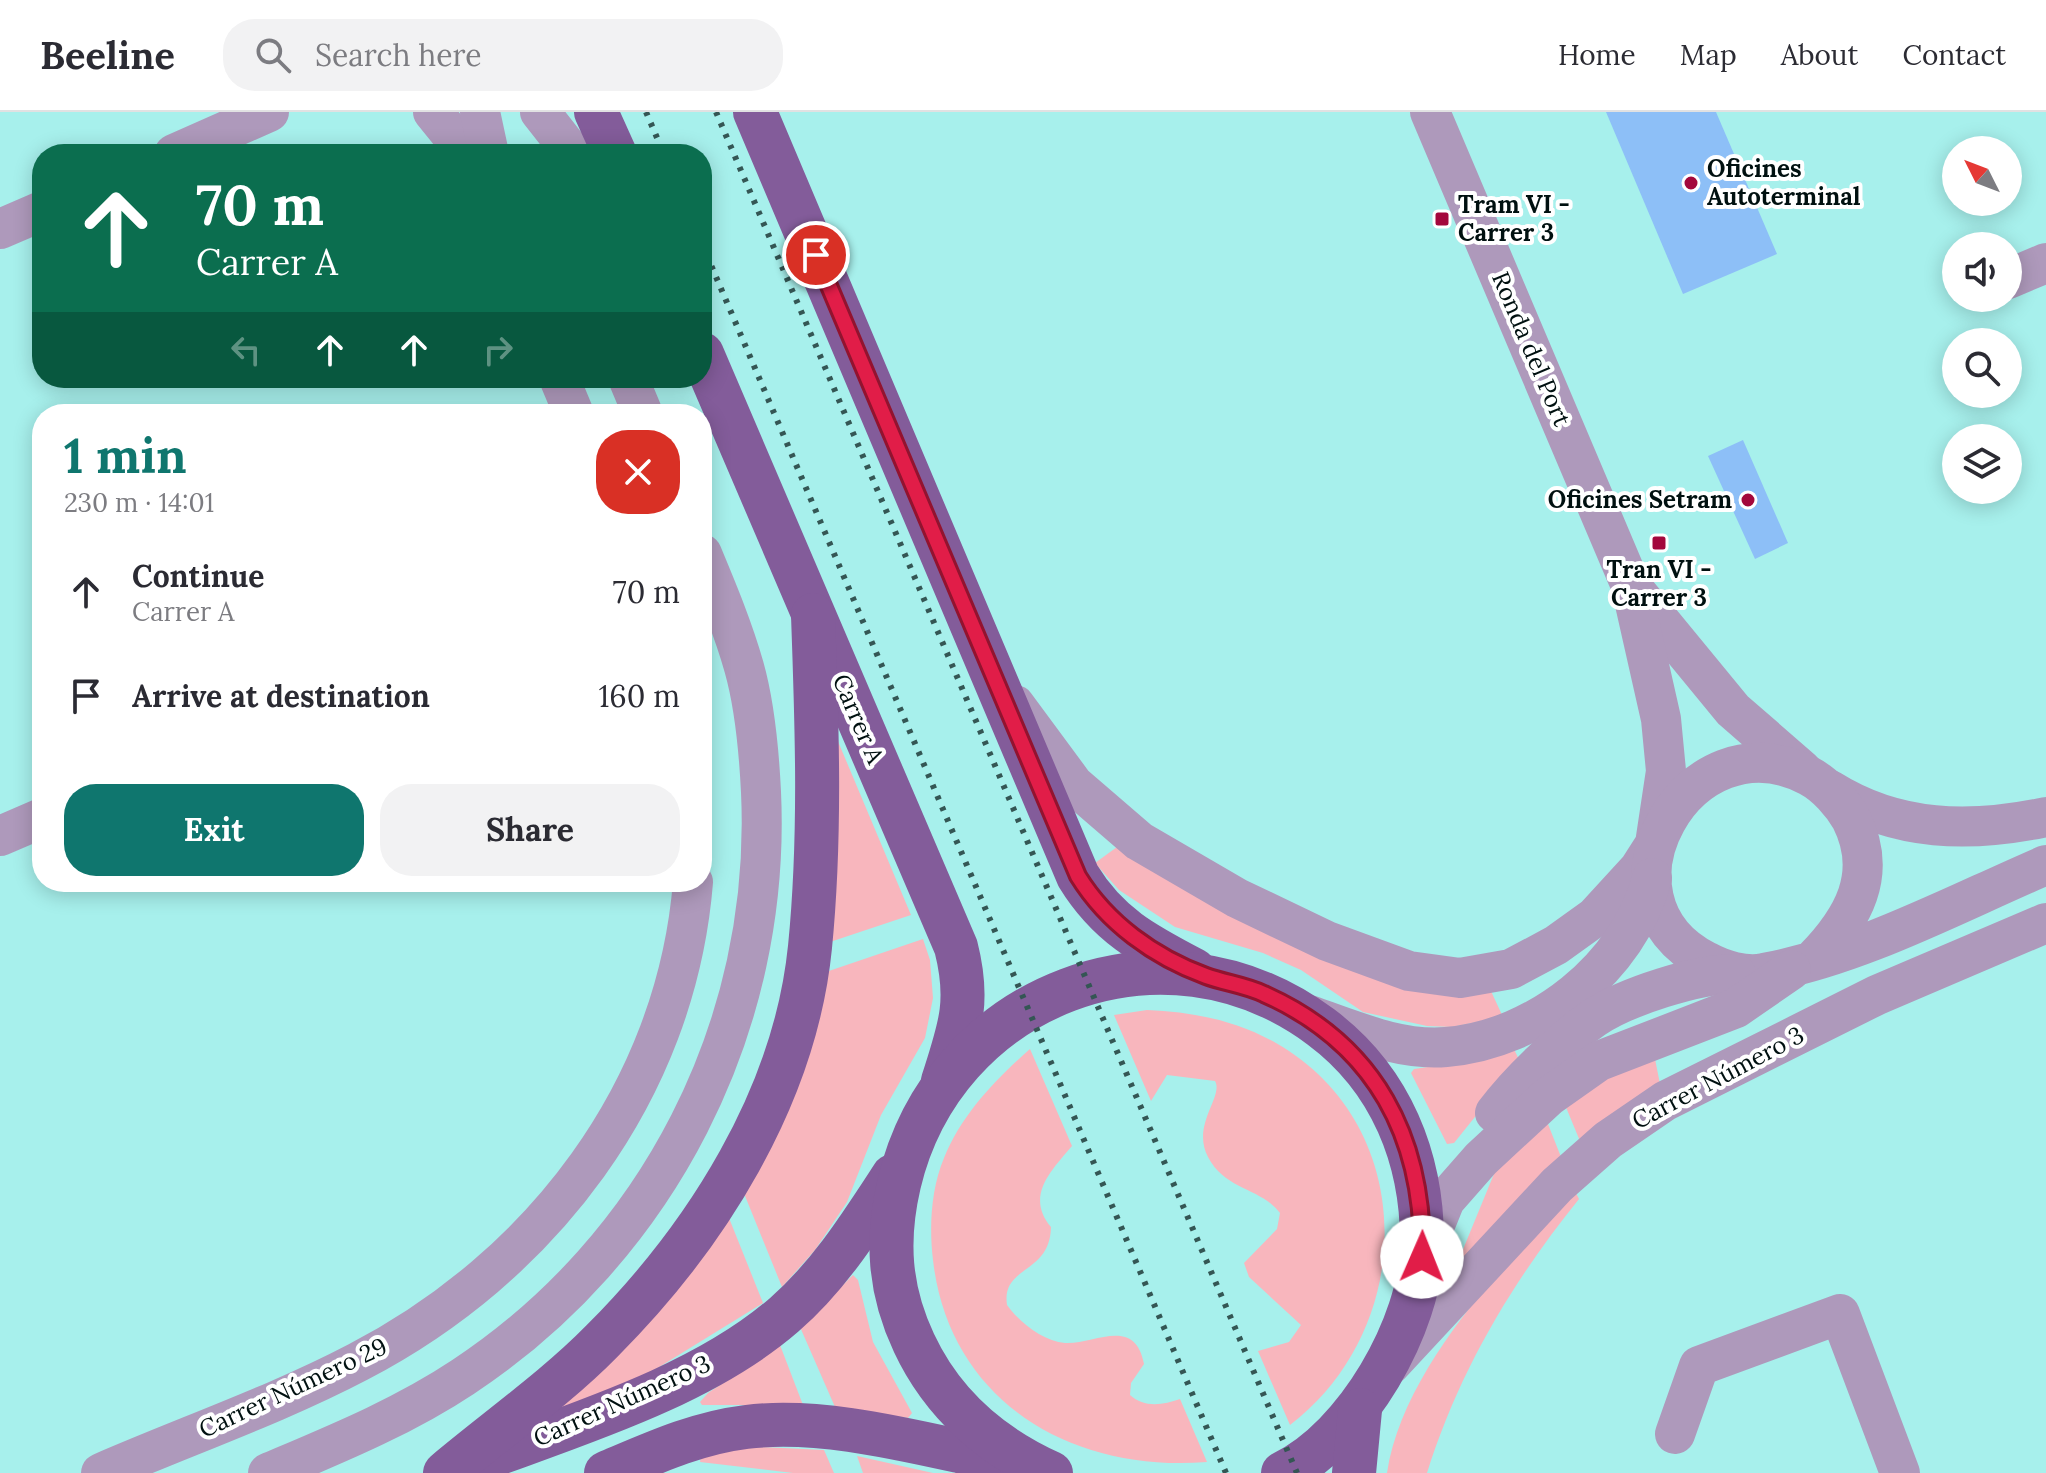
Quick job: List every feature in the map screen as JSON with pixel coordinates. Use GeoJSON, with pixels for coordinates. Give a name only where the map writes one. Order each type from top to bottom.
{"type":"FeatureCollection","features":[{"type":"Feature","properties":{"kind":"main road"},"geometry":{"type":"LineString","coordinates":[[596,112],[610,144]]}},
{"type":"Feature","properties":{"kind":"main road"},"geometry":{"type":"LineString","coordinates":[[755,112],[999,683],[1071,860],[1091,896],[1108,917],[1130,934],[1205,975],[1262,993],[1301,1012],[1345,1045],[1382,1094],[1406,1136],[1419,1187],[1422,1257],[1409,1312],[1368,1395],[1328,1443],[1283,1473]]}},
{"type":"Feature","properties":{"kind":"main road","name":"Carrer A"},"geometry":{"type":"LineString","coordinates":[[712,378],[956,947],[965,982],[964,1006],[940,1091]]}},
{"type":"Feature","properties":{"kind":"main road"},"geometry":{"type":"LineString","coordinates":[[445,1473],[580,1362],[642,1298],[680,1253],[730,1177],[769,1099],[797,1012],[810,948],[817,747],[813,615]]}},
{"type":"Feature","properties":{"kind":"main road"},"geometry":{"type":"LineString","coordinates":[[1044,1470],[999,1445],[955,1406],[926,1368],[908,1331],[895,1297],[890,1260],[891,1219],[905,1158],[940,1091],[991,1035],[1022,1011],[1050,995],[1118,975],[1153,972],[1205,975]]}},
{"type":"Feature","properties":{"kind":"main road","name":"Carrer Número 3"},"geometry":{"type":"LineString","coordinates":[[445,1473],[688,1376],[743,1344],[783,1316],[820,1279],[905,1158]]}},
{"type":"Feature","properties":{"kind":"main road"},"geometry":{"type":"LineString","coordinates":[[1354,1473],[1368,1395]]}},
{"type":"Feature","properties":{"kind":"main road"},"geometry":{"type":"LineString","coordinates":[[606,1473],[704,1434],[748,1426],[860,1433],[1044,1470]]}},
{"type":"Feature","properties":{"kind":"street"},"geometry":{"type":"LineString","coordinates":[[197,144],[269,112]]}},
{"type":"Feature","properties":{"kind":"street"},"geometry":{"type":"LineString","coordinates":[[433,112],[455,144]]}},
{"type":"Feature","properties":{"kind":"street"},"geometry":{"type":"LineString","coordinates":[[480,112],[487,144]]}},
{"type":"Feature","properties":{"kind":"street"},"geometry":{"type":"LineString","coordinates":[[540,112],[565,144]]}},
{"type":"Feature","properties":{"kind":"street","name":"Ronda del Port"},"geometry":{"type":"LineString","coordinates":[[1430,112],[1631,586]]}},
{"type":"Feature","properties":{"kind":"street"},"geometry":{"type":"LineString","coordinates":[[0,229],[32,215]]}},
{"type":"Feature","properties":{"kind":"street"},"geometry":{"type":"LineString","coordinates":[[2022,273],[2046,263]]}},
{"type":"Feature","properties":{"kind":"street"},"geometry":{"type":"LineString","coordinates":[[268,1473],[418,1404],[464,1377],[546,1312],[625,1227],[658,1181],[705,1096],[746,975],[758,899],[762,821],[760,764],[745,668],[712,581]]}},
{"type":"Feature","properties":{"kind":"street"},"geometry":{"type":"LineString","coordinates":[[1631,586],[1733,710],[1818,782],[1846,811],[1855,829],[1863,852],[1864,879],[1845,923],[1789,967],[1714,965],[1692,954],[1675,939],[1656,905],[1654,861],[1666,771],[1661,719],[1631,586]]}},
{"type":"Feature","properties":{"kind":"street"},"geometry":{"type":"LineString","coordinates":[[999,683],[1074,785],[1139,841],[1250,904],[1327,941],[1409,971],[1473,977],[1511,969],[1595,917],[1654,861]]}},
{"type":"Feature","properties":{"kind":"street"},"geometry":{"type":"LineString","coordinates":[[1301,1012],[1386,1041],[1445,1048],[1506,1033],[1560,1004],[1604,965],[1636,924],[1666,818],[1704,778],[1751,762],[1776,763],[1818,782],[1860,809],[1926,826],[1974,828],[2046,817]]}},
{"type":"Feature","properties":{"kind":"street"},"geometry":{"type":"LineString","coordinates":[[0,836],[32,822]]}},
{"type":"Feature","properties":{"kind":"street"},"geometry":{"type":"LineString","coordinates":[[1422,1257],[1445,1200],[1480,1133],[1500,1106],[1596,1016],[1699,976],[1789,967],[1856,946],[2046,865]]}},
{"type":"Feature","properties":{"kind":"street","name":"Carrer Número 29"},"geometry":{"type":"LineString","coordinates":[[101,1473],[148,1462],[381,1349],[452,1304],[531,1236],[574,1187],[612,1132],[640,1079],[674,987],[691,892]]}},
{"type":"Feature","properties":{"kind":"street","name":"Carrer Número 3"},"geometry":{"type":"LineString","coordinates":[[1368,1395],[1557,1185],[1608,1140],[1665,1101],[1779,1043],[1877,995],[2046,923]]}},
{"type":"Feature","properties":{"kind":"street"},"geometry":{"type":"LineString","coordinates":[[1675,1434],[1699,1366],[1840,1314],[1900,1473]]}},
{"type":"Feature","properties":{"kind":"shaded area"},"geometry":{"type":"Polygon","coordinates":[[[837,739],[911,915],[827,943],[837,739]]]}},
{"type":"Feature","properties":{"kind":"shaded area"},"geometry":{"type":"Polygon","coordinates":[[[1117,847],[1490,989],[1503,1017],[1452,1027],[1427,1026],[1363,1012],[1301,970],[1263,953],[1175,927],[1119,890],[1095,863],[1117,847]]]}},
{"type":"Feature","properties":{"kind":"shaded area"},"geometry":{"type":"Polygon","coordinates":[[[923,939],[930,960],[933,998],[925,1038],[881,1115],[847,1202],[815,1250],[782,1287],[741,1186],[820,974],[923,939]]]}},
{"type":"Feature","properties":{"kind":"shaded area"},"geometry":{"type":"Polygon","coordinates":[[[1147,1010],[1213,1019],[1245,1028],[1276,1043],[1323,1079],[1357,1124],[1377,1175],[1385,1229],[1379,1284],[1361,1336],[1332,1384],[1290,1425],[1258,1351],[1289,1342],[1301,1325],[1249,1277],[1244,1263],[1277,1229],[1280,1213],[1263,1198],[1224,1176],[1208,1157],[1203,1134],[1217,1087],[1215,1081],[1167,1075],[1151,1101],[1114,1015],[1147,1010]]]}},
{"type":"Feature","properties":{"kind":"shaded area"},"geometry":{"type":"Polygon","coordinates":[[[1513,1047],[1522,1066],[1495,1092],[1454,1143],[1447,1144],[1411,1073],[1414,1069],[1476,1060],[1513,1047]]]}},
{"type":"Feature","properties":{"kind":"shaded area"},"geometry":{"type":"Polygon","coordinates":[[[1030,1049],[1072,1146],[1049,1174],[1041,1194],[1040,1205],[1051,1227],[1049,1242],[1043,1254],[1011,1283],[1007,1305],[1033,1330],[1057,1342],[1112,1336],[1132,1340],[1144,1364],[1131,1383],[1130,1395],[1141,1402],[1154,1404],[1180,1399],[1207,1462],[1157,1462],[1109,1455],[1065,1440],[1025,1418],[991,1389],[963,1353],[944,1310],[933,1260],[931,1234],[932,1208],[940,1170],[951,1142],[970,1112],[1030,1049]]]}},
{"type":"Feature","properties":{"kind":"shaded area"},"geometry":{"type":"Polygon","coordinates":[[[1654,1054],[1660,1084],[1582,1146],[1563,1100],[1654,1054]]]}},
{"type":"Feature","properties":{"kind":"shaded area"},"geometry":{"type":"Polygon","coordinates":[[[1544,1114],[1563,1162],[1457,1264],[1496,1169],[1544,1114]]]}},
{"type":"Feature","properties":{"kind":"shaded area"},"geometry":{"type":"Polygon","coordinates":[[[1573,1187],[1579,1199],[1531,1262],[1471,1363],[1427,1473],[1387,1473],[1397,1434],[1413,1395],[1435,1357],[1488,1284],[1573,1187]]]}},
{"type":"Feature","properties":{"kind":"shaded area"},"geometry":{"type":"Polygon","coordinates":[[[727,1213],[763,1303],[617,1393],[535,1415],[727,1213]]]}},
{"type":"Feature","properties":{"kind":"shaded area"},"geometry":{"type":"Polygon","coordinates":[[[853,1275],[858,1280],[873,1342],[912,1413],[908,1418],[835,1407],[800,1327],[853,1275]]]}},
{"type":"Feature","properties":{"kind":"shaded area"},"geometry":{"type":"Polygon","coordinates":[[[780,1345],[803,1405],[702,1405],[700,1402],[708,1393],[780,1345]]]}},
{"type":"Feature","properties":{"kind":"shaded area"},"geometry":{"type":"Polygon","coordinates":[[[761,1447],[824,1450],[834,1473],[793,1473],[700,1462],[702,1452],[761,1447]]]}},
{"type":"Feature","properties":{"kind":"shaded area"},"geometry":{"type":"Polygon","coordinates":[[[857,1456],[933,1473],[863,1473],[857,1456]]]}},
{"type":"Feature","properties":{"kind":"building","name":"Oficines Autoterminal"},"geometry":{"type":"Polygon","coordinates":[[[1606,112],[1716,112],[1777,254],[1683,294],[1606,112]]]}},
{"type":"Feature","properties":{"kind":"building","name":"Oficines Setram"},"geometry":{"type":"Polygon","coordinates":[[[1743,440],[1788,543],[1755,559],[1708,456],[1743,440]]]}},
{"type":"Feature","properties":{"kind":"railway"},"geometry":{"type":"LineString","coordinates":[[646,112],[660,144]]}},
{"type":"Feature","properties":{"kind":"railway"},"geometry":{"type":"LineString","coordinates":[[716,112],[1297,1473]]}},
{"type":"Feature","properties":{"kind":"railway"},"geometry":{"type":"LineString","coordinates":[[712,267],[1226,1473]]}},
{"type":"Feature","properties":{"kind":"place","name":"Oficines Autoterminal"},"geometry":{"type":"Point","coordinates":[1691,183]}},
{"type":"Feature","properties":{"kind":"place","name":"Tram VI - Carrer 3"},"geometry":{"type":"Point","coordinates":[1442,219]}},
{"type":"Feature","properties":{"kind":"place","name":"Oficines Setram"},"geometry":{"type":"Point","coordinates":[1748,500]}},
{"type":"Feature","properties":{"kind":"place","name":"Tran VI - Carrer 3"},"geometry":{"type":"Point","coordinates":[1659,543]}},
{"type":"Feature","properties":{"kind":"route"},"geometry":{"type":"LineString","coordinates":[[816,255],[1078,876],[1108,917],[1153,949],[1205,975],[1262,993],[1301,1012],[1345,1045],[1389,1104],[1406,1136],[1417,1173],[1422,1215],[1422,1257]]}}]}
